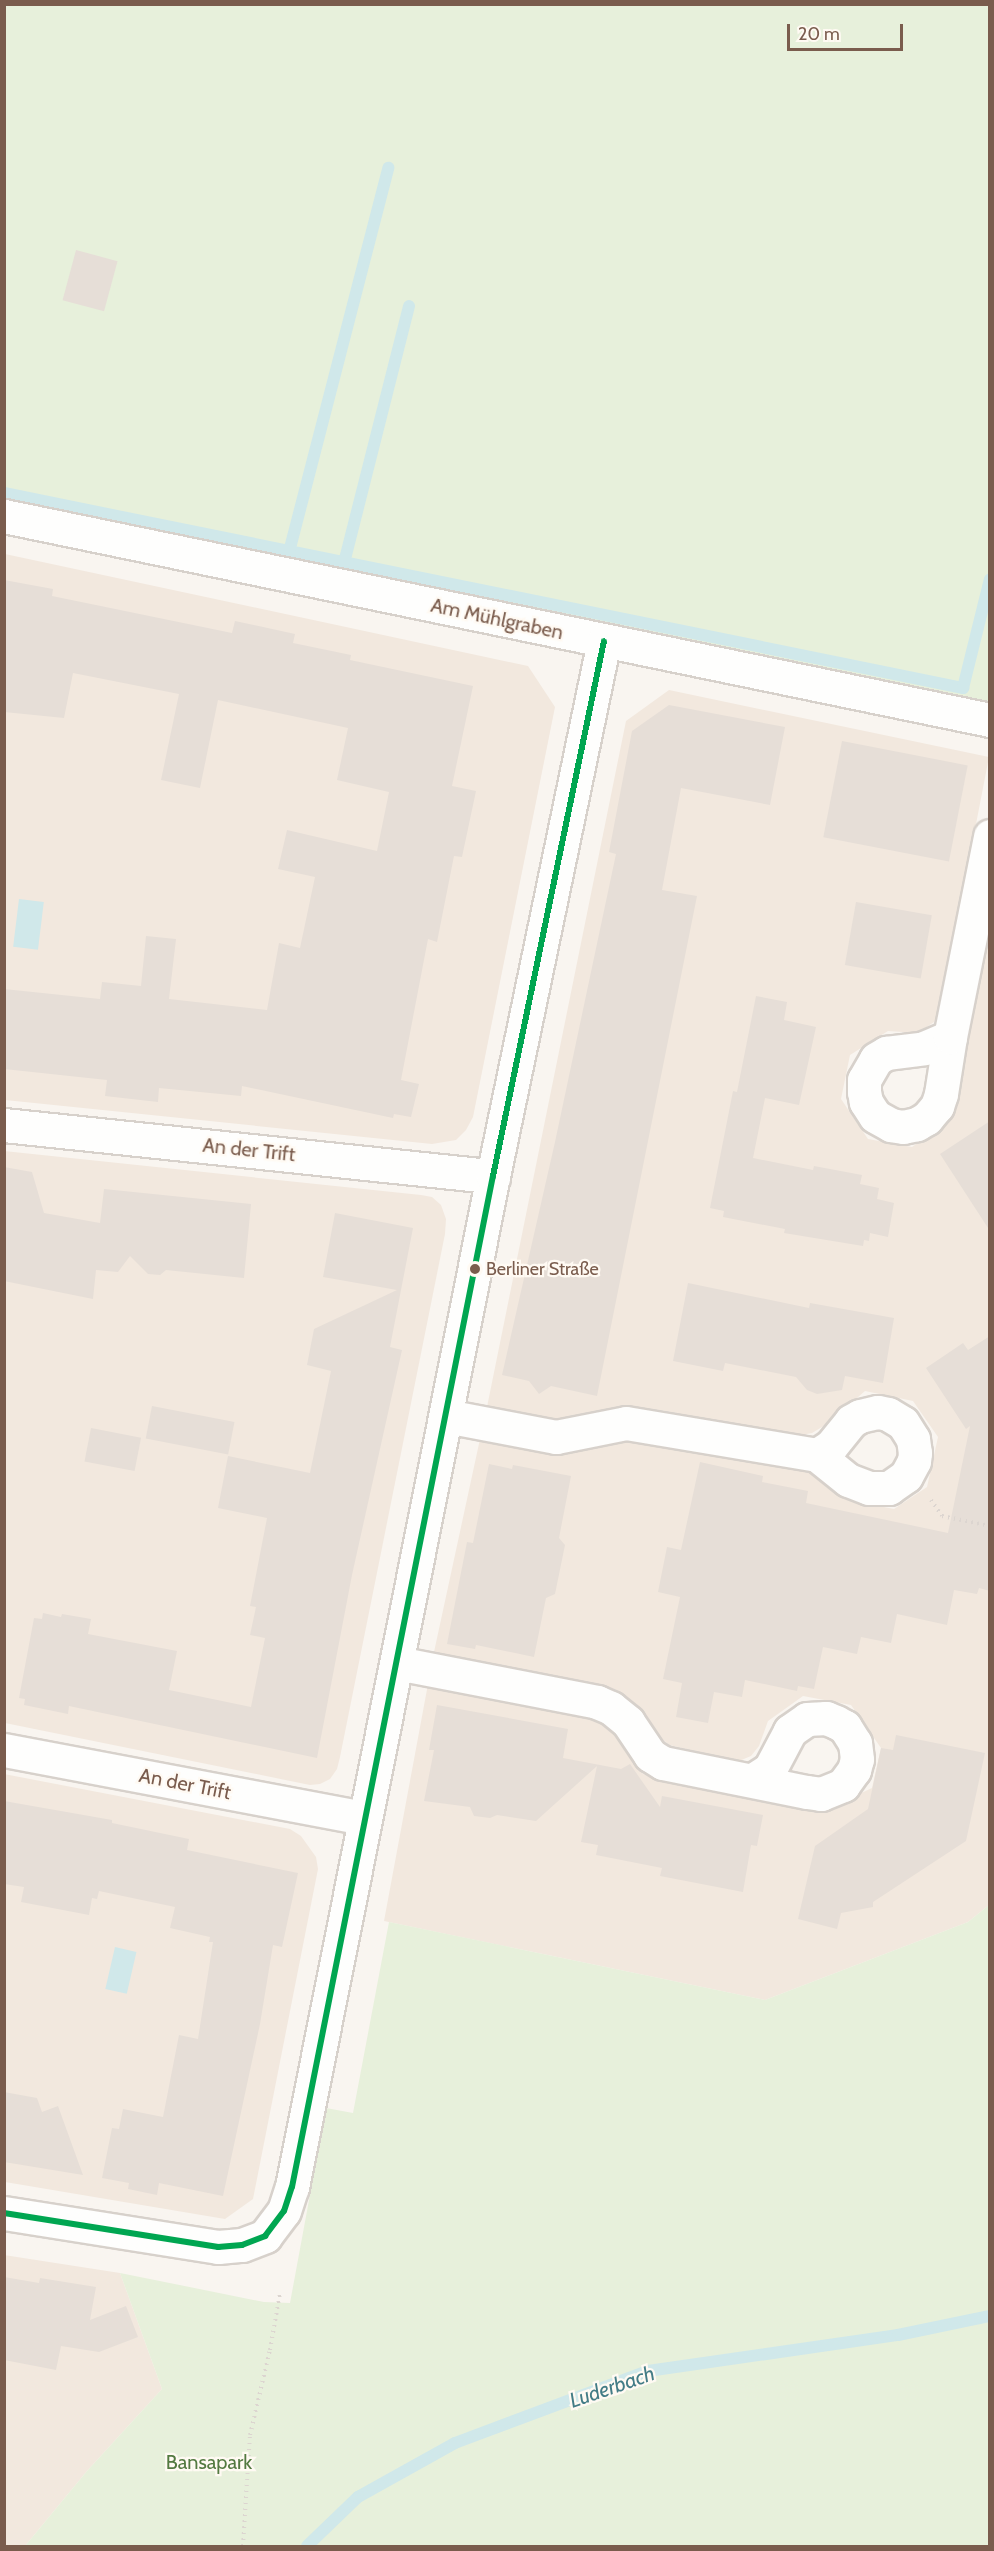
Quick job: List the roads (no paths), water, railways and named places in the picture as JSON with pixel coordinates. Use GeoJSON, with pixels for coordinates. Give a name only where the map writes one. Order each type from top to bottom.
{"type":"FeatureCollection","features":[{"type":"Feature","properties":{"kind":"street","name":"Am Mühlgraben"},"geometry":{"type":"LineString","coordinates":[[4,516],[990,720]]}},
{"type":"Feature","properties":{"kind":"street"},"geometry":{"type":"LineString","coordinates":[[4,2213],[218,2247],[242,2245],[265,2236],[284,2211],[292,2187],[493,1176],[604,641]]}},
{"type":"Feature","properties":{"kind":"street"},"geometry":{"type":"LineString","coordinates":[[951,1037],[990,836]]}},
{"type":"Feature","properties":{"kind":"street","name":"An der Trift"},"geometry":{"type":"LineString","coordinates":[[4,1125],[493,1176]]}},
{"type":"Feature","properties":{"kind":"street"},"geometry":{"type":"LineString","coordinates":[[446,1416],[556,1437],[626,1423],[816,1455],[848,1479],[869,1488],[889,1488],[900,1482],[910,1470],[915,1452],[909,1429],[896,1417],[878,1412],[860,1416],[851,1421],[831,1446],[816,1455]]}},
{"type":"Feature","properties":{"kind":"street"},"geometry":{"type":"LineString","coordinates":[[397,1663],[597,1702],[611,1708],[628,1722],[656,1760],[753,1780]]}},
{"type":"Feature","properties":{"kind":"street","name":"An der Trift"},"geometry":{"type":"LineString","coordinates":[[4,1750],[365,1818]]}},
{"type":"Feature","properties":{"kind":"water"},"geometry":{"type":"Polygon","coordinates":[[[19,899],[44,902],[38,950],[13,947],[19,899]]]}},
{"type":"Feature","properties":{"kind":"water"},"geometry":{"type":"Polygon","coordinates":[[[115,1947],[136,1952],[127,1994],[105,1989],[115,1947]]]}},
{"type":"Feature","properties":{"kind":"waterway"},"geometry":{"type":"LineString","coordinates":[[289,552],[388,168]]}},
{"type":"Feature","properties":{"kind":"waterway"},"geometry":{"type":"LineString","coordinates":[[344,563],[409,306]]}},
{"type":"Feature","properties":{"kind":"waterway"},"geometry":{"type":"LineString","coordinates":[[4,493],[963,688],[990,579]]}},
{"type":"Feature","properties":{"kind":"waterway","name":"Luderbach"},"geometry":{"type":"LineString","coordinates":[[307,2546],[358,2497],[455,2443],[648,2371],[898,2335],[990,2316]]}},
{"type":"Feature","properties":{"kind":"place","name":"Berliner Straße"},"geometry":{"type":"Point","coordinates":[475,1269]}},
{"type":"Feature","properties":{"kind":"park label","name":"Bansapark"},"geometry":{"type":"Point","coordinates":[209,2462]}}]}
